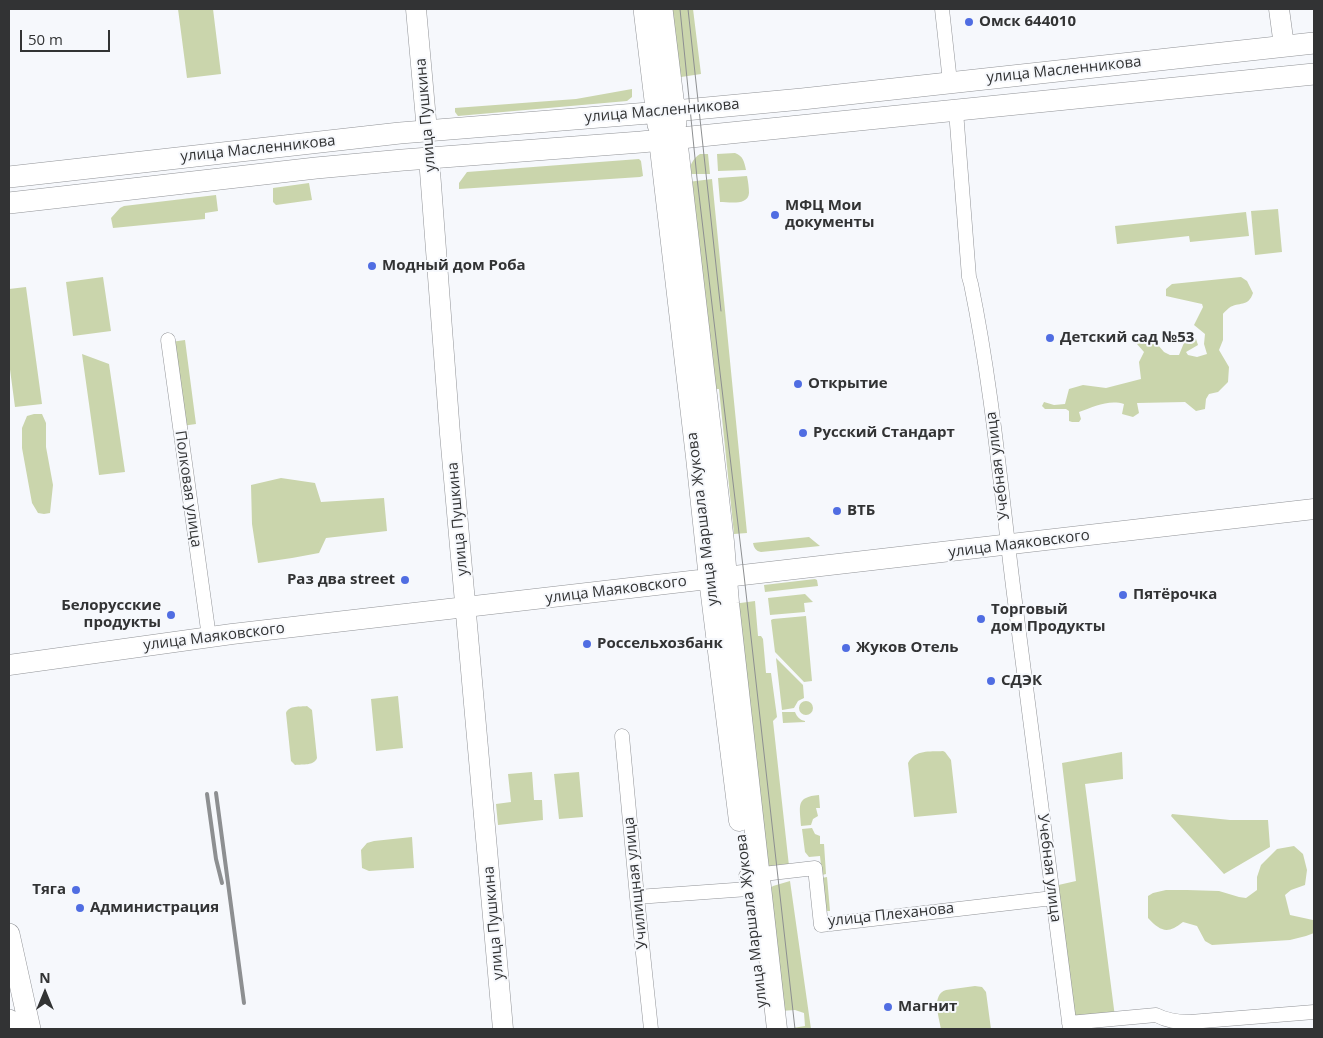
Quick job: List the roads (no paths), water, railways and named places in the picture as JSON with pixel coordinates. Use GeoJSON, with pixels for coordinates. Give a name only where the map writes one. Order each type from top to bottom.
{"type":"FeatureCollection","features":[{"type":"Feature","properties":{"kind":"main road","name":"улица Пушкина"},"geometry":{"type":"LineString","coordinates":[[416,9],[450,434],[503,1029]]}},
{"type":"Feature","properties":{"kind":"main road","name":"улица Маршала Жукова"},"geometry":{"type":"LineString","coordinates":[[644,9],[665,111]]}},
{"type":"Feature","properties":{"kind":"main road","name":"улица Маршала Жукова"},"geometry":{"type":"LineString","coordinates":[[662,9],[665,111],[696,457],[718,578],[751,880],[765,1029]]}},
{"type":"Feature","properties":{"kind":"main road"},"geometry":{"type":"LineString","coordinates":[[1271,78],[1285,66],[1279,9]]}},
{"type":"Feature","properties":{"kind":"main road","name":"улица Масленникова"},"geometry":{"type":"LineString","coordinates":[[9,177],[427,131],[802,98],[1314,43]]}},
{"type":"Feature","properties":{"kind":"main road"},"geometry":{"type":"LineString","coordinates":[[1130,62],[1125,70],[1125,78],[1127,86],[1134,93]]}},
{"type":"Feature","properties":{"kind":"main road","name":"улица Масленникова"},"geometry":{"type":"LineString","coordinates":[[9,204],[316,168],[668,139],[1314,74]]}},
{"type":"Feature","properties":{"kind":"main road"},"geometry":{"type":"LineString","coordinates":[[956,111],[955,99],[957,91],[961,86],[959,82]]}},
{"type":"Feature","properties":{"kind":"main road"},"geometry":{"type":"LineString","coordinates":[[500,125],[495,133],[495,139],[496,145],[503,152]]}},
{"type":"Feature","properties":{"kind":"main road","name":"улица Маяковского"},"geometry":{"type":"LineString","coordinates":[[9,665],[209,637],[1314,509]]}},
{"type":"Feature","properties":{"kind":"main road","name":"улица Маршала Жукова"},"geometry":{"type":"LineString","coordinates":[[751,880],[777,1029]]}},
{"type":"Feature","properties":{"kind":"main road"},"geometry":{"type":"LineString","coordinates":[[9,934],[30,1029]]}},
{"type":"Feature","properties":{"kind":"main road"},"geometry":{"type":"LineString","coordinates":[[9,1020],[11,1029]]}},
{"type":"Feature","properties":{"kind":"street"},"geometry":{"type":"LineString","coordinates":[[942,9],[959,82]]}},
{"type":"Feature","properties":{"kind":"street","name":"Учебная улица"},"geometry":{"type":"LineString","coordinates":[[956,111],[969,278],[981,329],[1070,1026]]}},
{"type":"Feature","properties":{"kind":"street","name":"Полковая улица"},"geometry":{"type":"LineString","coordinates":[[168,340],[209,637]]}},
{"type":"Feature","properties":{"kind":"street","name":"Училищная улица"},"geometry":{"type":"LineString","coordinates":[[622,736],[651,1029]]}},
{"type":"Feature","properties":{"kind":"street","name":"улица Плеханова"},"geometry":{"type":"LineString","coordinates":[[751,880],[815,868],[821,925],[1053,898]]}},
{"type":"Feature","properties":{"kind":"street"},"geometry":{"type":"LineString","coordinates":[[637,897],[751,880]]}},
{"type":"Feature","properties":{"kind":"street"},"geometry":{"type":"LineString","coordinates":[[1070,1026],[1156,1015],[1175,1022],[1190,1022],[1314,1012]]}},
{"type":"Feature","properties":{"kind":"tram line"},"geometry":{"type":"LineString","coordinates":[[680,9],[697,178],[795,1029]]}},
{"type":"Feature","properties":{"kind":"tram line"},"geometry":{"type":"LineString","coordinates":[[688,9],[721,311]]}},
{"type":"Feature","properties":{"kind":"railway"},"geometry":{"type":"LineString","coordinates":[[216,793],[244,1003]]}},
{"type":"Feature","properties":{"kind":"railway"},"geometry":{"type":"LineString","coordinates":[[207,794],[216,859],[222,883]]}},
{"type":"Feature","properties":{"kind":"place","name":"Омск 644010"},"geometry":{"type":"Point","coordinates":[969,22]}},
{"type":"Feature","properties":{"kind":"place","name":"МФЦ Мои документы"},"geometry":{"type":"Point","coordinates":[775,215]}},
{"type":"Feature","properties":{"kind":"place","name":"Модный дом Роба"},"geometry":{"type":"Point","coordinates":[372,266]}},
{"type":"Feature","properties":{"kind":"place","name":"Детский сад №53"},"geometry":{"type":"Point","coordinates":[1050,338]}},
{"type":"Feature","properties":{"kind":"place","name":"Открытие"},"geometry":{"type":"Point","coordinates":[798,384]}},
{"type":"Feature","properties":{"kind":"place","name":"Русский Стандарт"},"geometry":{"type":"Point","coordinates":[803,433]}},
{"type":"Feature","properties":{"kind":"place","name":"ВТБ"},"geometry":{"type":"Point","coordinates":[837,511]}},
{"type":"Feature","properties":{"kind":"place","name":"Раз два street"},"geometry":{"type":"Point","coordinates":[405,580]}},
{"type":"Feature","properties":{"kind":"place","name":"Пятёрочка"},"geometry":{"type":"Point","coordinates":[1123,595]}},
{"type":"Feature","properties":{"kind":"place","name":"Белорусские продукты"},"geometry":{"type":"Point","coordinates":[171,615]}},
{"type":"Feature","properties":{"kind":"place","name":"Торговый дом Продукты"},"geometry":{"type":"Point","coordinates":[981,619]}},
{"type":"Feature","properties":{"kind":"place","name":"Россельхозбанк"},"geometry":{"type":"Point","coordinates":[587,644]}},
{"type":"Feature","properties":{"kind":"place","name":"Жуков Отель"},"geometry":{"type":"Point","coordinates":[846,648]}},
{"type":"Feature","properties":{"kind":"place","name":"СДЭК"},"geometry":{"type":"Point","coordinates":[991,681]}},
{"type":"Feature","properties":{"kind":"place","name":"Тяга"},"geometry":{"type":"Point","coordinates":[76,890]}},
{"type":"Feature","properties":{"kind":"place","name":"Администрация"},"geometry":{"type":"Point","coordinates":[80,908]}},
{"type":"Feature","properties":{"kind":"place","name":"Магнит"},"geometry":{"type":"Point","coordinates":[888,1007]}}]}
